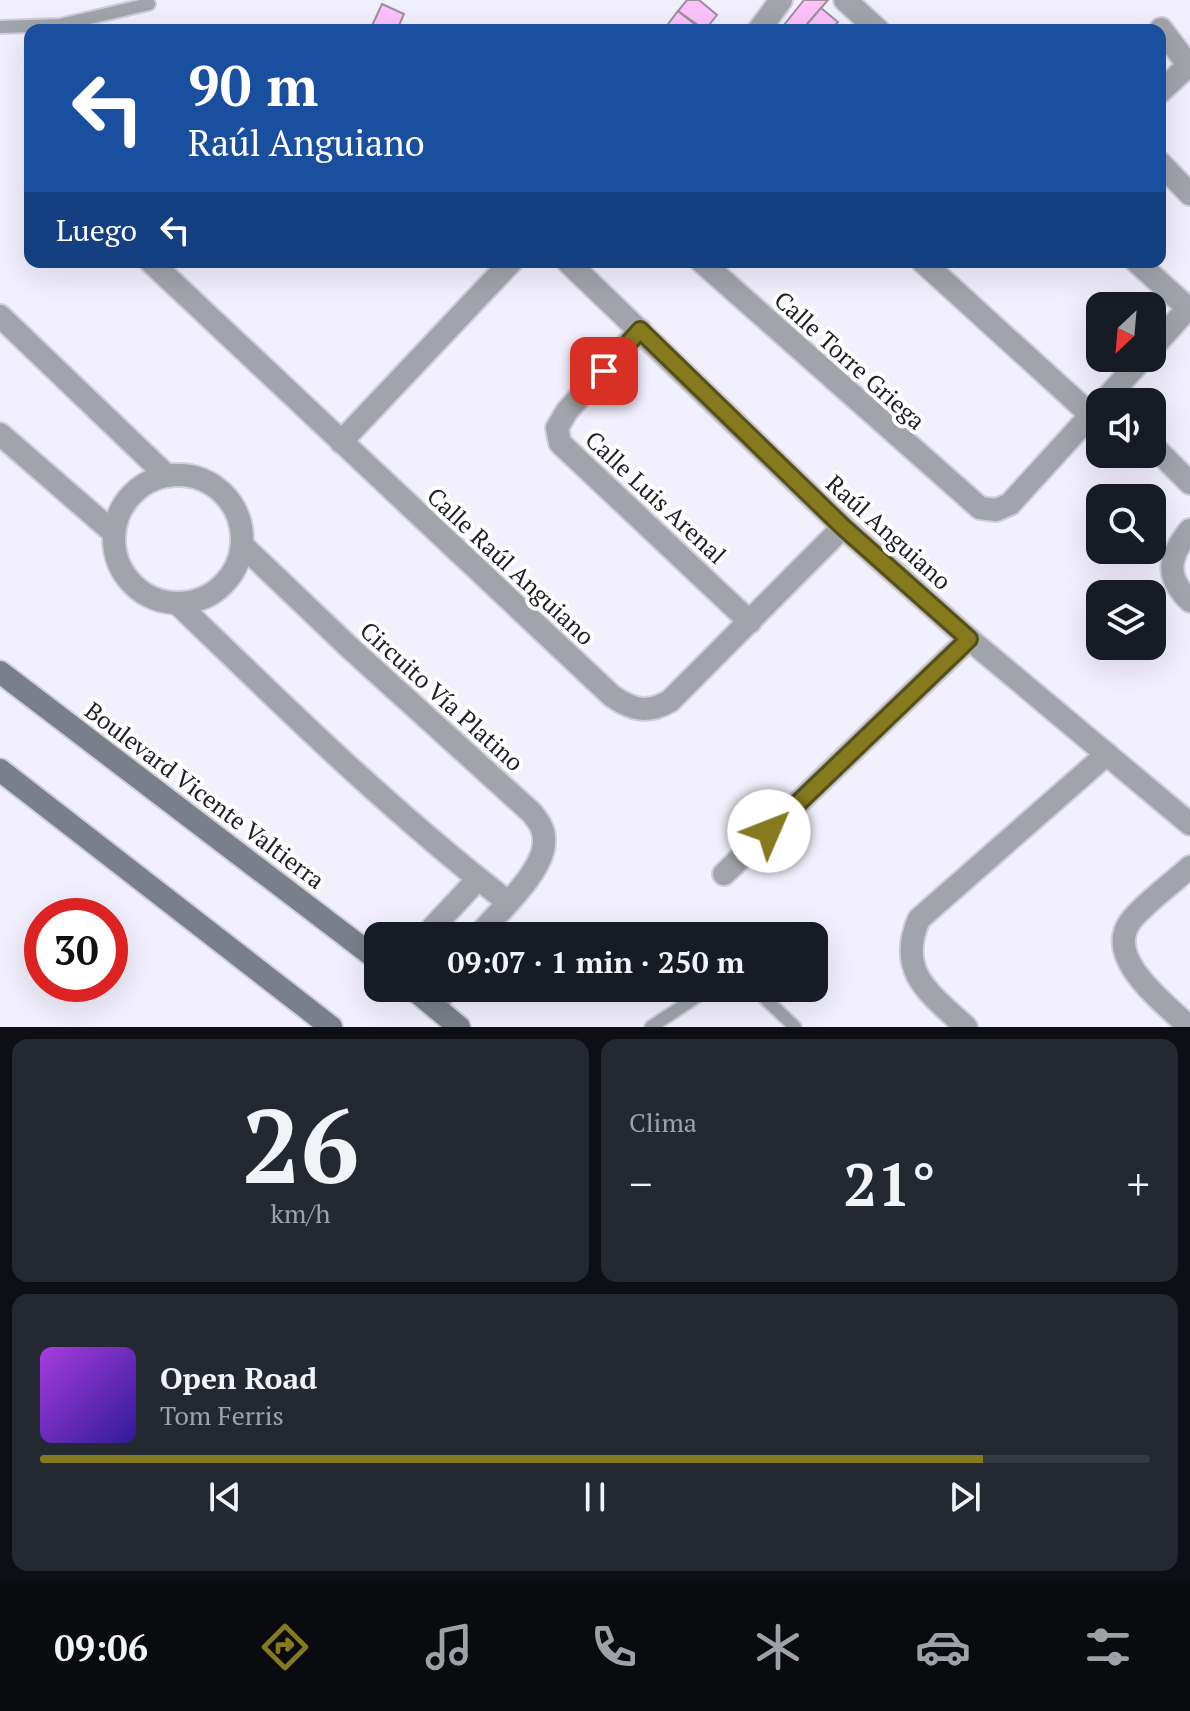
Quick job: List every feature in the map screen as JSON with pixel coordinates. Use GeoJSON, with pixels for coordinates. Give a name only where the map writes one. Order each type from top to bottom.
{"type":"FeatureCollection","features":[{"type":"Feature","properties":{"kind":"main road","name":"Boulevard Vicente Valtierra"},"geometry":{"type":"LineString","coordinates":[[0,672],[364,949]]}},
{"type":"Feature","properties":{"kind":"main road"},"geometry":{"type":"LineString","coordinates":[[0,770],[331,1027]]}},
{"type":"Feature","properties":{"kind":"main road"},"geometry":{"type":"LineString","coordinates":[[443,1002],[459,1027]]}},
{"type":"Feature","properties":{"kind":"street"},"geometry":{"type":"LineString","coordinates":[[763,24],[781,0]]}},
{"type":"Feature","properties":{"kind":"street"},"geometry":{"type":"LineString","coordinates":[[845,0],[871,24]]}},
{"type":"Feature","properties":{"kind":"street"},"geometry":{"type":"LineString","coordinates":[[1166,35],[1190,65],[1166,87]]}},
{"type":"Feature","properties":{"kind":"street"},"geometry":{"type":"LineString","coordinates":[[1166,169],[1190,194]]}},
{"type":"Feature","properties":{"kind":"street","name":"Calle Raúl Anguiano"},"geometry":{"type":"LineString","coordinates":[[157,268],[508,601],[624,704],[634,708],[651,710],[670,701],[843,527]]}},
{"type":"Feature","properties":{"kind":"street"},"geometry":{"type":"LineString","coordinates":[[341,442],[505,268]]}},
{"type":"Feature","properties":{"kind":"street","name":"Raúl Anguiano"},"geometry":{"type":"LineString","coordinates":[[574,268],[843,527],[969,639],[1190,824]]}},
{"type":"Feature","properties":{"kind":"street","name":"Calle Torre Griega"},"geometry":{"type":"LineString","coordinates":[[709,268],[980,508],[989,510],[1010,504],[1086,422]]}},
{"type":"Feature","properties":{"kind":"street"},"geometry":{"type":"LineString","coordinates":[[931,268],[1086,392]]}},
{"type":"Feature","properties":{"kind":"street"},"geometry":{"type":"LineString","coordinates":[[1144,268],[1189,307],[1166,332]]}},
{"type":"Feature","properties":{"kind":"street"},"geometry":{"type":"LineString","coordinates":[[0,316],[167,476]]}},
{"type":"Feature","properties":{"kind":"street","name":"Calle Luis Arenal"},"geometry":{"type":"LineString","coordinates":[[640,330],[567,411],[557,428],[560,443],[750,622]]}},
{"type":"Feature","properties":{"kind":"street"},"geometry":{"type":"LineString","coordinates":[[1117,388],[1131,372]]}},
{"type":"Feature","properties":{"kind":"street"},"geometry":{"type":"LineString","coordinates":[[0,434],[114,533]]}},
{"type":"Feature","properties":{"kind":"street"},"geometry":{"type":"LineString","coordinates":[[1166,459],[1190,483]]}},
{"type":"Feature","properties":{"kind":"street"},"geometry":{"type":"LineString","coordinates":[[167,476],[186,476],[205,481],[221,492],[233,507],[241,525],[242,545],[232,572],[213,593],[196,601],[159,601],[143,593],[130,582],[114,550],[114,533],[121,509],[137,489],[167,476]]}},
{"type":"Feature","properties":{"kind":"street"},"geometry":{"type":"LineString","coordinates":[[1185,596],[1173,580],[1172,559],[1190,530]]}},
{"type":"Feature","properties":{"kind":"street","name":"Circuito Vía Platino"},"geometry":{"type":"LineString","coordinates":[[242,545],[532,813],[544,831],[544,848],[525,881],[490,922]]}},
{"type":"Feature","properties":{"kind":"street"},"geometry":{"type":"LineString","coordinates":[[177,603],[317,738],[508,902]]}},
{"type":"Feature","properties":{"kind":"street"},"geometry":{"type":"LineString","coordinates":[[724,874],[969,639]]}},
{"type":"Feature","properties":{"kind":"street"},"geometry":{"type":"LineString","coordinates":[[966,1027],[917,978],[910,954],[911,936],[919,919],[1107,754]]}},
{"type":"Feature","properties":{"kind":"street"},"geometry":{"type":"LineString","coordinates":[[1189,1027],[1129,966],[1122,942],[1129,922],[1190,867]]}},
{"type":"Feature","properties":{"kind":"street"},"geometry":{"type":"LineString","coordinates":[[438,922],[478,879]]}},
{"type":"Feature","properties":{"kind":"lane"},"geometry":{"type":"LineString","coordinates":[[64,24],[149,4]]}},
{"type":"Feature","properties":{"kind":"lane"},"geometry":{"type":"LineString","coordinates":[[0,27],[24,26]]}},
{"type":"Feature","properties":{"kind":"lane"},"geometry":{"type":"LineString","coordinates":[[653,1026],[689,1002]]}},
{"type":"Feature","properties":{"kind":"lane"},"geometry":{"type":"LineString","coordinates":[[769,1002],[795,1027]]}},
{"type":"Feature","properties":{"kind":"building"},"geometry":{"type":"Polygon","coordinates":[[[687,0],[699,0],[717,15],[710,24],[696,24],[678,11],[687,0]]]}},
{"type":"Feature","properties":{"kind":"building"},"geometry":{"type":"Polygon","coordinates":[[[804,0],[828,0],[807,24],[785,24],[804,0]]]}},
{"type":"Feature","properties":{"kind":"building"},"geometry":{"type":"Polygon","coordinates":[[[382,4],[404,14],[400,24],[373,24],[382,4]]]}},
{"type":"Feature","properties":{"kind":"building"},"geometry":{"type":"Polygon","coordinates":[[[821,8],[838,22],[836,24],[807,24],[821,8]]]}},
{"type":"Feature","properties":{"kind":"building"},"geometry":{"type":"Polygon","coordinates":[[[678,11],[694,24],[668,24],[678,11]]]}},
{"type":"Feature","properties":{"kind":"route"},"geometry":{"type":"LineString","coordinates":[[604,371],[640,330],[843,527],[969,639],[769,831]]}}]}
